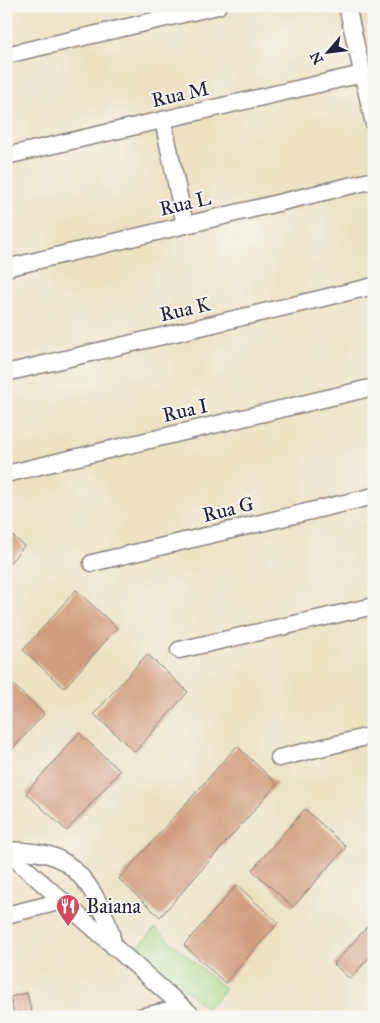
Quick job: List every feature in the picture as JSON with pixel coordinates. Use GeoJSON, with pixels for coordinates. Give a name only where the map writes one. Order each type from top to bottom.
{"type":"FeatureCollection","features":[{"type":"Feature","properties":{"kind":"street"},"geometry":{"type":"LineString","coordinates":[[6,55],[218,6]]}},
{"type":"Feature","properties":{"kind":"street"},"geometry":{"type":"LineString","coordinates":[[347,6],[374,124]]}},
{"type":"Feature","properties":{"kind":"street","name":"Rua M"},"geometry":{"type":"LineString","coordinates":[[6,156],[362,74]]}},
{"type":"Feature","properties":{"kind":"street"},"geometry":{"type":"LineString","coordinates":[[163,120],[186,225]]}},
{"type":"Feature","properties":{"kind":"street","name":"Rua L"},"geometry":{"type":"LineString","coordinates":[[6,268],[374,180]]}},
{"type":"Feature","properties":{"kind":"street","name":"Rua K"},"geometry":{"type":"LineString","coordinates":[[6,373],[374,286]]}},
{"type":"Feature","properties":{"kind":"street","name":"Rua I"},"geometry":{"type":"LineString","coordinates":[[6,474],[374,387]]}},
{"type":"Feature","properties":{"kind":"street","name":"Rua G"},"geometry":{"type":"LineString","coordinates":[[92,563],[374,496]]}},
{"type":"Feature","properties":{"kind":"street"},"geometry":{"type":"LineString","coordinates":[[179,650],[374,606]]}},
{"type":"Feature","properties":{"kind":"street"},"geometry":{"type":"LineString","coordinates":[[279,758],[374,735]]}},
{"type":"Feature","properties":{"kind":"street"},"geometry":{"type":"LineString","coordinates":[[6,851],[28,851],[51,856],[67,865],[87,884],[105,913],[114,947]]}},
{"type":"Feature","properties":{"kind":"street"},"geometry":{"type":"LineString","coordinates":[[6,851],[189,1012]]}},
{"type":"Feature","properties":{"kind":"street"},"geometry":{"type":"LineString","coordinates":[[48,888],[55,874],[67,865]]}},
{"type":"Feature","properties":{"kind":"street"},"geometry":{"type":"LineString","coordinates":[[6,915],[66,904],[80,898],[87,884]]}},
{"type":"Feature","properties":{"kind":"street"},"geometry":{"type":"LineString","coordinates":[[140,1017],[189,1012]]}},
{"type":"Feature","properties":{"kind":"green space"},"geometry":{"type":"Polygon","coordinates":[[[155,928],[225,989],[207,1009],[137,948],[155,928]]]}},
{"type":"Feature","properties":{"kind":"building"},"geometry":{"type":"Polygon","coordinates":[[[6,530],[24,546],[6,567],[6,530]]]}},
{"type":"Feature","properties":{"kind":"building"},"geometry":{"type":"Polygon","coordinates":[[[76,590],[117,628],[64,688],[23,650],[76,590]]]}},
{"type":"Feature","properties":{"kind":"building"},"geometry":{"type":"Polygon","coordinates":[[[147,654],[188,692],[135,752],[94,714],[147,654]]]}},
{"type":"Feature","properties":{"kind":"building"},"geometry":{"type":"Polygon","coordinates":[[[6,678],[44,714],[6,756],[6,678]]]}},
{"type":"Feature","properties":{"kind":"building"},"geometry":{"type":"Polygon","coordinates":[[[79,733],[120,771],[67,831],[26,793],[79,733]]]}},
{"type":"Feature","properties":{"kind":"building"},"geometry":{"type":"Polygon","coordinates":[[[237,746],[277,784],[160,917],[119,879],[237,746]]]}},
{"type":"Feature","properties":{"kind":"building"},"geometry":{"type":"Polygon","coordinates":[[[305,809],[346,847],[293,907],[252,870],[305,809]]]}},
{"type":"Feature","properties":{"kind":"building"},"geometry":{"type":"Polygon","coordinates":[[[237,885],[278,923],[225,983],[184,945],[237,885]]]}},
{"type":"Feature","properties":{"kind":"building"},"geometry":{"type":"Polygon","coordinates":[[[374,919],[374,952],[350,979],[334,964],[374,919]]]}},
{"type":"Feature","properties":{"kind":"building"},"geometry":{"type":"Polygon","coordinates":[[[27,993],[33,1017],[15,1017],[10,997],[27,993]]]}},
{"type":"Feature","properties":{"kind":"place","name":"Baiana"},"geometry":{"type":"Point","coordinates":[68,927]}}]}
